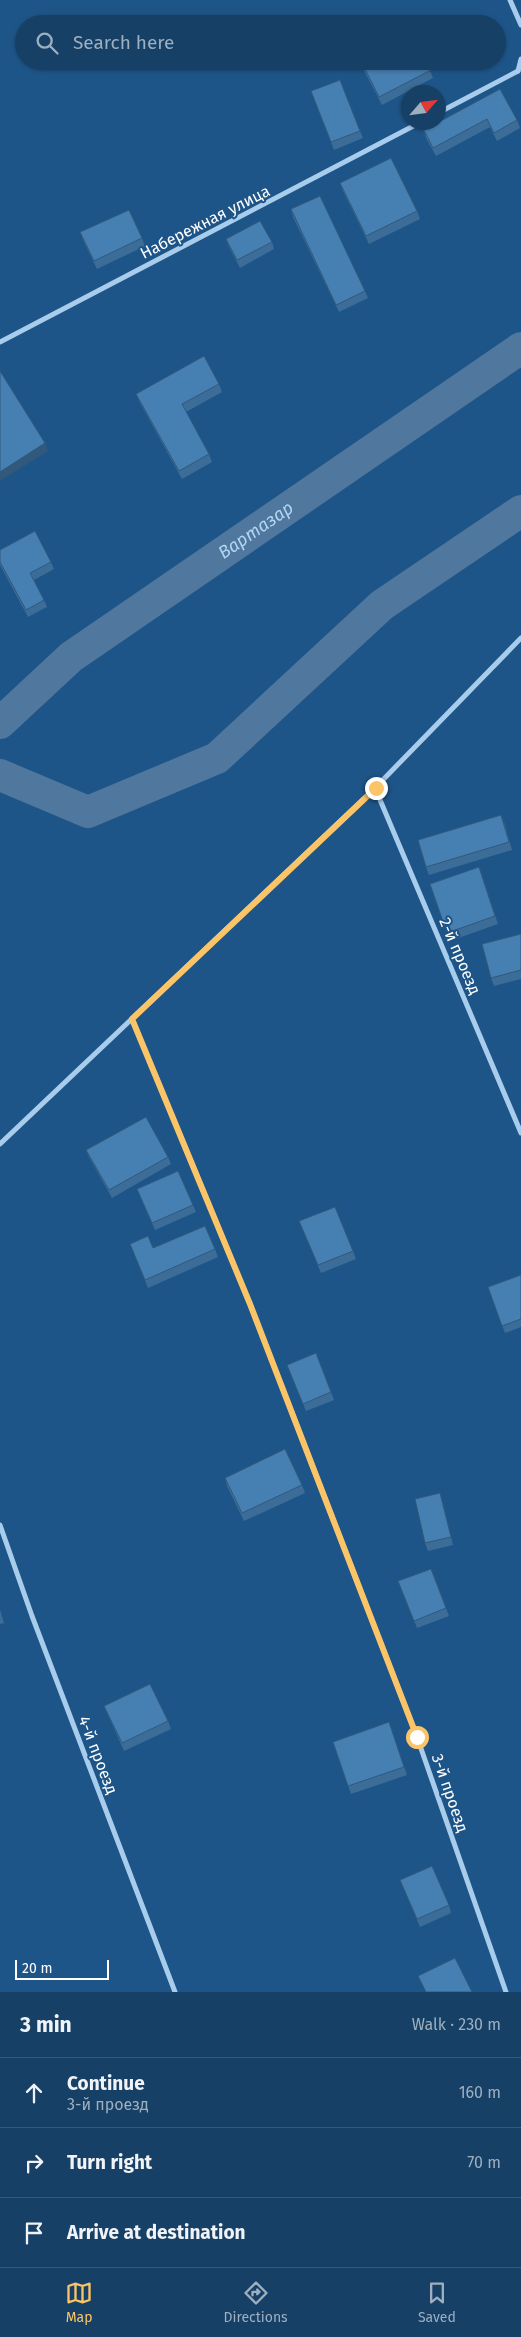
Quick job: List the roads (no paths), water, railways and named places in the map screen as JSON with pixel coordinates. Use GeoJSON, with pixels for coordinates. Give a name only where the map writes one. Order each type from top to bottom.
{"type":"FeatureCollection","features":[{"type":"Feature","properties":{"kind":"street"},"geometry":{"type":"LineString","coordinates":[[510,0],[521,25]]}},
{"type":"Feature","properties":{"kind":"street"},"geometry":{"type":"LineString","coordinates":[[446,109],[519,74],[521,59]]}},
{"type":"Feature","properties":{"kind":"street","name":"Набережная улица"},"geometry":{"type":"LineString","coordinates":[[0,342],[406,130]]}},
{"type":"Feature","properties":{"kind":"street"},"geometry":{"type":"LineString","coordinates":[[0,1144],[376,788],[521,638]]}},
{"type":"Feature","properties":{"kind":"street","name":"2-й проезд"},"geometry":{"type":"LineString","coordinates":[[376,788],[521,1133]]}},
{"type":"Feature","properties":{"kind":"street","name":"3-й проезд"},"geometry":{"type":"LineString","coordinates":[[132,1019],[250,1304],[417,1737],[506,1992]]}},
{"type":"Feature","properties":{"kind":"street","name":"4-й проезд"},"geometry":{"type":"LineString","coordinates":[[0,1526],[32,1616],[174,1992]]}},
{"type":"Feature","properties":{"kind":"waterway","name":"Вартазар"},"geometry":{"type":"LineString","coordinates":[[0,723],[71,657],[521,348]]}},
{"type":"Feature","properties":{"kind":"waterway"},"geometry":{"type":"LineString","coordinates":[[0,775],[88,812],[217,758],[382,605],[521,511]]}}]}
